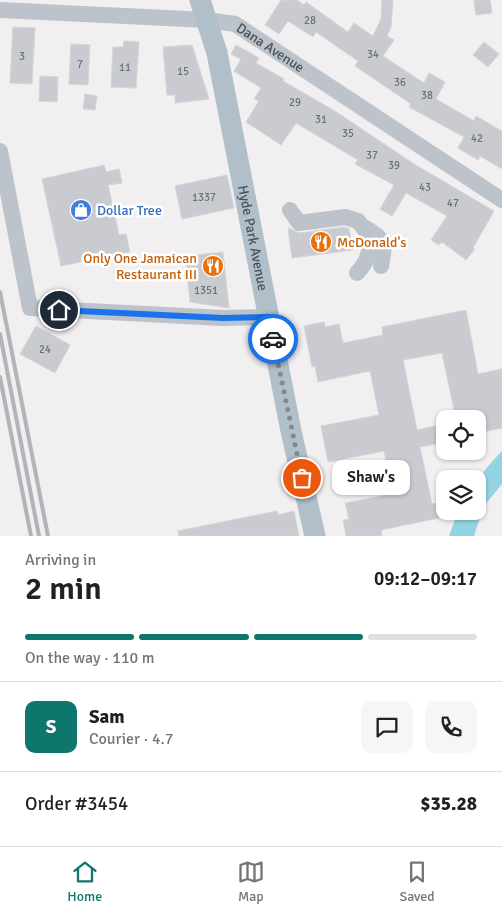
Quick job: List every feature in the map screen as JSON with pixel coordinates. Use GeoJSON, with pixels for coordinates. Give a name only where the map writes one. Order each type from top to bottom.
{"type":"FeatureCollection","features":[{"type":"Feature","properties":{"kind":"main road","name":"Hyde Park Avenue"},"geometry":{"type":"LineString","coordinates":[[200,0],[208,20],[217,53],[269,317],[315,536]]}},
{"type":"Feature","properties":{"kind":"street","name":"Dana Avenue"},"geometry":{"type":"LineString","coordinates":[[0,10],[208,20],[236,24],[502,200]]}},
{"type":"Feature","properties":{"kind":"street"},"geometry":{"type":"LineString","coordinates":[[0,151],[30,308],[223,318],[269,317]]}},
{"type":"Feature","properties":{"kind":"street"},"geometry":{"type":"LineString","coordinates":[[290,210],[300,223],[351,217],[382,240],[384,245],[381,266]]}},
{"type":"Feature","properties":{"kind":"street"},"geometry":{"type":"LineString","coordinates":[[357,273],[369,257],[367,234],[364,227]]}},
{"type":"Feature","properties":{"kind":"water"},"geometry":{"type":"Polygon","coordinates":[[[502,451],[502,484],[486,504],[485,470],[502,451]]]}},
{"type":"Feature","properties":{"kind":"water"},"geometry":{"type":"Polygon","coordinates":[[[455,520],[479,520],[474,536],[449,536],[455,520]]]}},
{"type":"Feature","properties":{"kind":"building"},"geometry":{"type":"Polygon","coordinates":[[[281,0],[297,0],[304,5],[306,2],[348,32],[354,23],[373,36],[381,19],[382,0],[393,0],[391,27],[387,36],[394,40],[383,56],[424,83],[429,73],[445,82],[436,99],[474,121],[476,116],[502,131],[502,169],[480,156],[478,160],[458,148],[464,137],[409,107],[411,104],[355,66],[358,61],[316,32],[313,37],[288,21],[279,34],[265,25],[281,0]]]}},
{"type":"Feature","properties":{"kind":"building"},"geometry":{"type":"Polygon","coordinates":[[[474,0],[490,0],[492,13],[476,15],[474,0]]]}},
{"type":"Feature","properties":{"kind":"building"},"geometry":{"type":"Polygon","coordinates":[[[13,27],[35,28],[32,84],[10,83],[13,27]]]}},
{"type":"Feature","properties":{"kind":"building"},"geometry":{"type":"Polygon","coordinates":[[[124,41],[139,42],[136,88],[111,87],[113,47],[123,47],[124,41]]]}},
{"type":"Feature","properties":{"kind":"building"},"geometry":{"type":"Polygon","coordinates":[[[484,42],[499,54],[488,67],[473,55],[484,42]]]}},
{"type":"Feature","properties":{"kind":"building"},"geometry":{"type":"Polygon","coordinates":[[[71,44],[90,45],[88,85],[69,84],[71,44]]]}},
{"type":"Feature","properties":{"kind":"building"},"geometry":{"type":"Polygon","coordinates":[[[192,45],[209,99],[175,103],[175,95],[167,95],[163,47],[192,45]]]}},
{"type":"Feature","properties":{"kind":"building"},"geometry":{"type":"Polygon","coordinates":[[[236,45],[259,58],[256,63],[284,79],[283,81],[335,111],[414,164],[494,211],[473,248],[475,249],[466,260],[442,242],[439,245],[431,240],[447,216],[406,193],[392,216],[380,209],[394,185],[355,164],[358,160],[296,123],[281,145],[246,122],[259,101],[254,99],[261,88],[234,71],[241,59],[231,54],[236,45]]]}},
{"type":"Feature","properties":{"kind":"building"},"geometry":{"type":"Polygon","coordinates":[[[40,76],[58,77],[57,102],[39,101],[40,76]]]}},
{"type":"Feature","properties":{"kind":"building"},"geometry":{"type":"Polygon","coordinates":[[[85,94],[97,96],[95,110],[83,109],[85,94]]]}},
{"type":"Feature","properties":{"kind":"building","name":"Dollar Tree"},"geometry":{"type":"Polygon","coordinates":[[[104,165],[106,172],[119,169],[122,183],[108,185],[119,235],[126,234],[130,252],[61,266],[42,179],[104,165]]]}},
{"type":"Feature","properties":{"kind":"building"},"geometry":{"type":"Polygon","coordinates":[[[227,175],[234,208],[182,219],[175,186],[227,175]]]}},
{"type":"Feature","properties":{"kind":"building","name":"McDonald's"},"geometry":{"type":"Polygon","coordinates":[[[344,227],[349,229],[353,250],[292,258],[288,228],[300,233],[344,227]]]}},
{"type":"Feature","properties":{"kind":"building"},"geometry":{"type":"Polygon","coordinates":[[[223,252],[229,308],[190,302],[185,256],[223,252]]]}},
{"type":"Feature","properties":{"kind":"building"},"geometry":{"type":"Polygon","coordinates":[[[466,310],[478,374],[502,369],[502,428],[486,431],[486,410],[454,410],[442,353],[403,360],[417,430],[436,426],[436,444],[420,447],[432,504],[436,503],[436,519],[381,530],[382,536],[346,536],[343,520],[349,519],[345,503],[393,494],[384,451],[328,462],[321,426],[379,415],[370,371],[318,382],[315,366],[312,367],[304,326],[324,322],[325,327],[339,324],[343,343],[383,335],[382,327],[466,310]]]}},
{"type":"Feature","properties":{"kind":"building"},"geometry":{"type":"Polygon","coordinates":[[[36,326],[70,345],[55,373],[20,354],[36,326]]]}},
{"type":"Feature","properties":{"kind":"building"},"geometry":{"type":"Polygon","coordinates":[[[277,511],[278,515],[294,511],[299,536],[179,536],[178,531],[277,511]]]}},
{"type":"Feature","properties":{"kind":"railway"},"geometry":{"type":"LineString","coordinates":[[0,292],[48,536]]}},
{"type":"Feature","properties":{"kind":"railway"},"geometry":{"type":"LineString","coordinates":[[0,334],[39,536]]}},
{"type":"Feature","properties":{"kind":"railway"},"geometry":{"type":"LineString","coordinates":[[0,377],[31,536]]}},
{"type":"Feature","properties":{"kind":"way so far"},"geometry":{"type":"LineString","coordinates":[[273,339],[302,478]]}},
{"type":"Feature","properties":{"kind":"place","name":"Dollar Tree"},"geometry":{"type":"Point","coordinates":[81,210]}},
{"type":"Feature","properties":{"kind":"place","name":"McDonald's"},"geometry":{"type":"Point","coordinates":[321,242]}},
{"type":"Feature","properties":{"kind":"place","name":"Only One Jamaican Restaurant III"},"geometry":{"type":"Point","coordinates":[213,266]}},
{"type":"Feature","properties":{"kind":"place","name":"Shaw's"},"geometry":{"type":"Point","coordinates":[302,478]}},
{"type":"Feature","properties":{"kind":"route"},"geometry":{"type":"LineString","coordinates":[[59,310],[223,318],[269,317],[273,339]]}}]}
